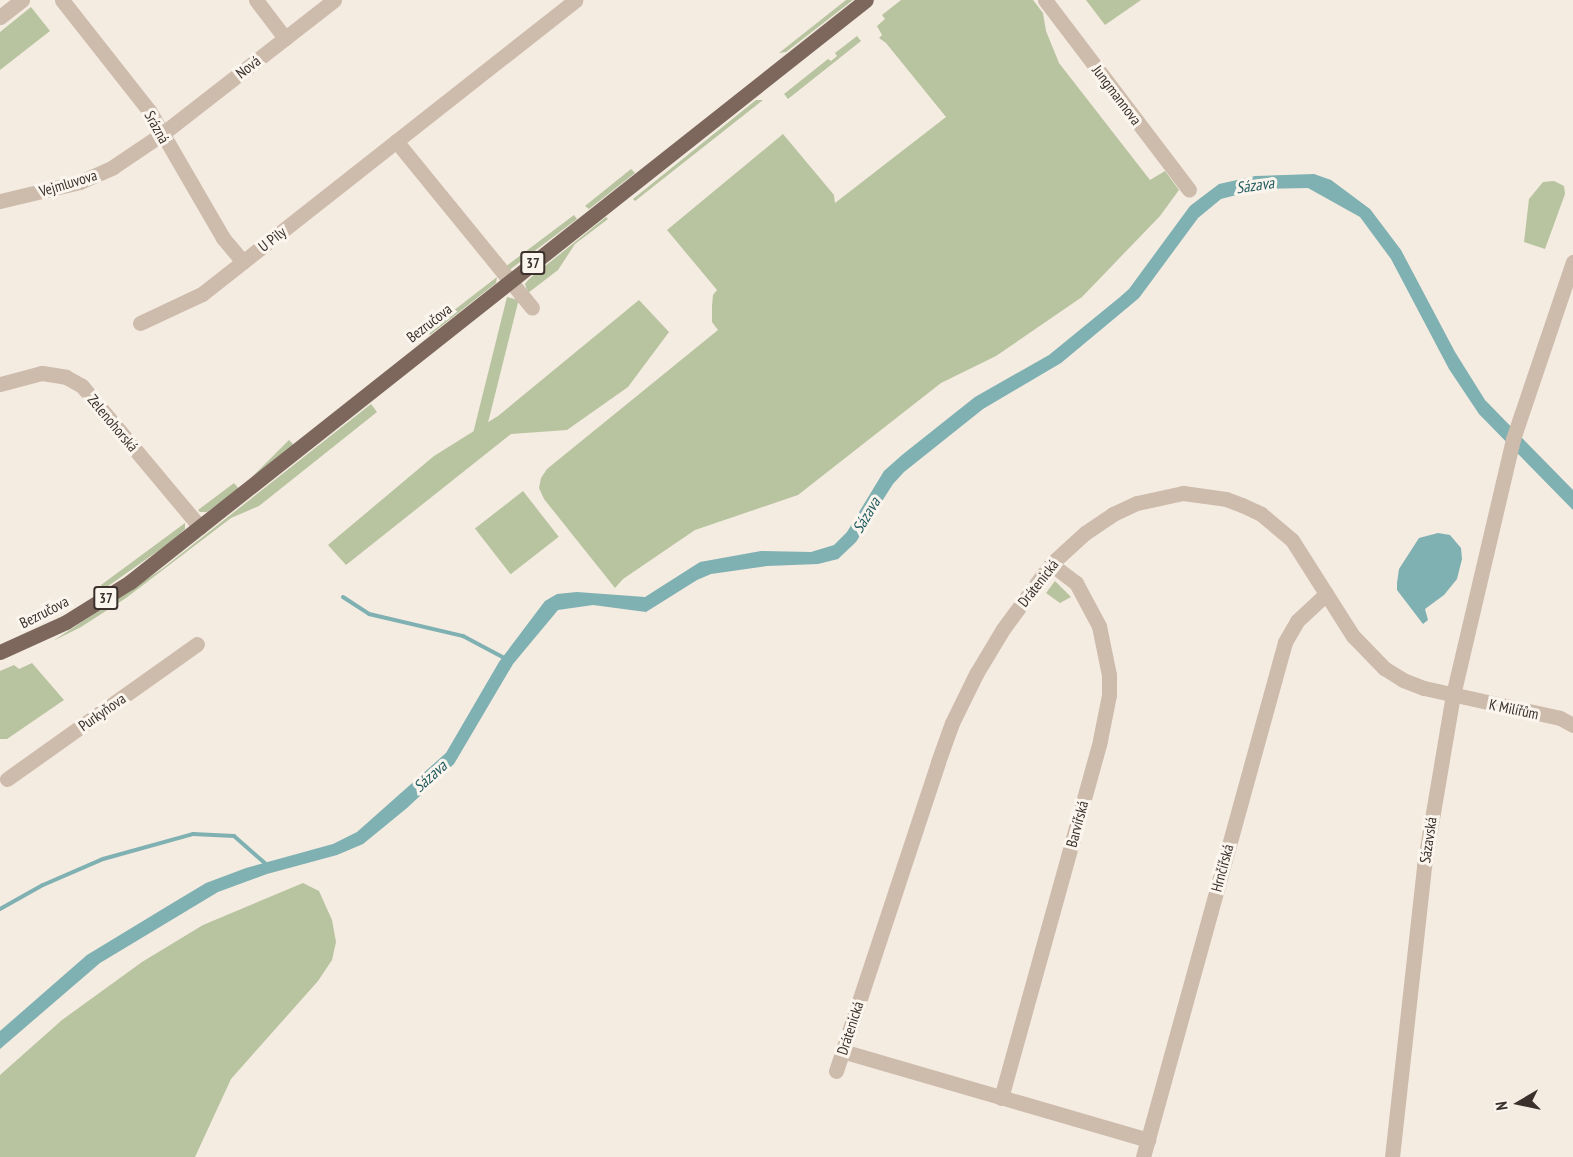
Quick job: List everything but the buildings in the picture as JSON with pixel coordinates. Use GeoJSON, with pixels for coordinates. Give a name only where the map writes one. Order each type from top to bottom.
{"type":"FeatureCollection","features":[{"type":"Feature","properties":{"kind":"main road","name":"Bezručova"},"geometry":{"type":"LineString","coordinates":[[0,652],[32,639],[101,601],[130,582],[866,0]]}},
{"type":"Feature","properties":{"kind":"street"},"geometry":{"type":"LineString","coordinates":[[0,17],[22,0]]}},
{"type":"Feature","properties":{"kind":"street","name":"Srázná"},"geometry":{"type":"LineString","coordinates":[[62,0],[150,112],[223,238],[243,262]]}},
{"type":"Feature","properties":{"kind":"street"},"geometry":{"type":"LineString","coordinates":[[256,0],[285,38]]}},
{"type":"Feature","properties":{"kind":"street","name":"Nová"},"geometry":{"type":"LineString","coordinates":[[162,134],[334,0]]}},
{"type":"Feature","properties":{"kind":"street","name":"U Pily"},"geometry":{"type":"LineString","coordinates":[[140,323],[202,294],[575,0]]}},
{"type":"Feature","properties":{"kind":"street","name":"Jungmannova"},"geometry":{"type":"LineString","coordinates":[[1045,0],[1189,190]]}},
{"type":"Feature","properties":{"kind":"street","name":"Vejmluvova"},"geometry":{"type":"LineString","coordinates":[[0,201],[91,178],[162,134]]}},
{"type":"Feature","properties":{"kind":"street"},"geometry":{"type":"LineString","coordinates":[[396,141],[532,308]]}},
{"type":"Feature","properties":{"kind":"street","name":"Sázavská"},"geometry":{"type":"LineString","coordinates":[[1392,1157],[1424,866],[1453,695],[1513,439],[1573,262]]}},
{"type":"Feature","properties":{"kind":"street","name":"Zelenohorská"},"geometry":{"type":"LineString","coordinates":[[0,384],[42,373],[66,377],[82,386],[200,526]]}},
{"type":"Feature","properties":{"kind":"street","name":"Drátenická"},"geometry":{"type":"LineString","coordinates":[[836,1071],[952,723],[975,674],[1051,564],[1085,533],[1121,511],[1161,496],[1183,493],[1203,495],[1242,505],[1261,514],[1284,532],[1301,553],[1353,636],[1384,668],[1403,680],[1453,695]]}},
{"type":"Feature","properties":{"kind":"street","name":"Barvířská"},"geometry":{"type":"LineString","coordinates":[[1001,1098],[1100,740],[1109,695],[1108,665],[1099,626],[1076,583],[1051,564]]}},
{"type":"Feature","properties":{"kind":"street","name":"Hrnčířská"},"geometry":{"type":"LineString","coordinates":[[1143,1157],[1281,651],[1297,621],[1326,594]]}},
{"type":"Feature","properties":{"kind":"street","name":"Purkyňova"},"geometry":{"type":"LineString","coordinates":[[2,777],[197,644]]}},
{"type":"Feature","properties":{"kind":"street","name":"K Milířům"},"geometry":{"type":"LineString","coordinates":[[1453,695],[1560,718],[1573,725]]}},
{"type":"Feature","properties":{"kind":"street"},"geometry":{"type":"LineString","coordinates":[[842,1051],[1148,1140]]}},
{"type":"Feature","properties":{"kind":"green space"},"geometry":{"type":"Polygon","coordinates":[[[846,0],[853,0],[786,52],[779,53],[846,0]]]}},
{"type":"Feature","properties":{"kind":"green space"},"geometry":{"type":"Polygon","coordinates":[[[901,0],[1033,0],[1043,13],[1046,31],[1059,63],[1150,180],[1165,171],[1179,190],[1160,216],[1082,297],[996,356],[941,383],[798,495],[695,530],[623,579],[615,588],[544,499],[539,488],[541,478],[547,469],[718,330],[712,322],[713,295],[717,290],[667,230],[783,134],[834,195],[835,203],[946,117],[886,43],[879,38],[882,35],[877,26],[885,19],[882,15],[901,0]]]}},
{"type":"Feature","properties":{"kind":"green space"},"geometry":{"type":"Polygon","coordinates":[[[1086,0],[1141,0],[1105,25],[1086,0]]]}},
{"type":"Feature","properties":{"kind":"green space"},"geometry":{"type":"Polygon","coordinates":[[[31,7],[50,31],[0,70],[0,32],[31,7]]]}},
{"type":"Feature","properties":{"kind":"green space"},"geometry":{"type":"Polygon","coordinates":[[[857,36],[861,41],[788,99],[784,94],[828,59],[831,61],[837,56],[835,53],[857,36]]]}},
{"type":"Feature","properties":{"kind":"green space"},"geometry":{"type":"Polygon","coordinates":[[[756,100],[763,100],[635,201],[633,199],[756,100]]]}},
{"type":"Feature","properties":{"kind":"green space"},"geometry":{"type":"Polygon","coordinates":[[[631,169],[635,173],[589,209],[585,206],[631,169]]]}},
{"type":"Feature","properties":{"kind":"green space"},"geometry":{"type":"Polygon","coordinates":[[[1554,181],[1564,186],[1565,194],[1545,249],[1524,242],[1529,199],[1543,182],[1554,181]]]}},
{"type":"Feature","properties":{"kind":"green space"},"geometry":{"type":"Polygon","coordinates":[[[574,215],[577,219],[509,270],[506,266],[574,215]]]}},
{"type":"Feature","properties":{"kind":"green space"},"geometry":{"type":"Polygon","coordinates":[[[606,217],[608,219],[575,244],[558,270],[528,293],[525,284],[529,279],[606,217]]]}},
{"type":"Feature","properties":{"kind":"green space"},"geometry":{"type":"Polygon","coordinates":[[[497,277],[496,283],[430,335],[427,331],[497,277]]]}},
{"type":"Feature","properties":{"kind":"green space"},"geometry":{"type":"Polygon","coordinates":[[[507,297],[519,300],[479,459],[467,456],[507,297]]]}},
{"type":"Feature","properties":{"kind":"green space"},"geometry":{"type":"Polygon","coordinates":[[[639,300],[669,332],[628,387],[567,430],[511,434],[346,565],[328,545],[434,456],[498,416],[639,300]]]}},
{"type":"Feature","properties":{"kind":"green space"},"geometry":{"type":"Polygon","coordinates":[[[371,404],[377,412],[259,506],[231,518],[126,598],[81,627],[53,641],[162,569],[371,404]]]}},
{"type":"Feature","properties":{"kind":"green space"},"geometry":{"type":"Polygon","coordinates":[[[289,440],[293,444],[256,482],[252,477],[289,440]]]}},
{"type":"Feature","properties":{"kind":"green space"},"geometry":{"type":"Polygon","coordinates":[[[234,483],[239,489],[207,512],[198,510],[234,483]]]}},
{"type":"Feature","properties":{"kind":"green space"},"geometry":{"type":"Polygon","coordinates":[[[523,491],[559,537],[511,574],[475,529],[523,491]]]}},
{"type":"Feature","properties":{"kind":"green space"},"geometry":{"type":"Polygon","coordinates":[[[185,523],[185,529],[172,541],[104,589],[101,585],[185,523]]]}},
{"type":"Feature","properties":{"kind":"green space"},"geometry":{"type":"Polygon","coordinates":[[[1055,581],[1071,597],[1060,603],[1046,593],[1055,581]]]}},
{"type":"Feature","properties":{"kind":"green space"},"geometry":{"type":"Polygon","coordinates":[[[32,663],[64,700],[7,739],[0,739],[0,671],[14,665],[19,669],[32,663]]]}},
{"type":"Feature","properties":{"kind":"green space"},"geometry":{"type":"Polygon","coordinates":[[[303,883],[319,891],[332,920],[336,942],[332,960],[318,981],[231,1079],[195,1157],[0,1157],[0,1075],[62,1020],[142,962],[203,925],[303,883]]]}},
{"type":"Feature","properties":{"kind":"water","name":"Sázava"},"geometry":{"type":"Polygon","coordinates":[[[1314,174],[1331,180],[1370,209],[1401,250],[1455,352],[1485,400],[1573,490],[1573,510],[1479,414],[1449,369],[1391,259],[1360,217],[1308,188],[1259,189],[1221,199],[1198,218],[1139,298],[1061,363],[983,409],[904,472],[893,484],[856,542],[838,559],[818,564],[767,566],[711,574],[697,580],[646,612],[593,605],[558,610],[513,664],[454,764],[407,808],[363,844],[337,855],[267,874],[218,892],[100,963],[0,1049],[0,1031],[87,955],[206,883],[246,868],[333,844],[357,832],[446,753],[499,662],[545,601],[557,594],[577,592],[645,597],[700,562],[761,551],[811,552],[834,545],[847,532],[884,471],[975,397],[1049,355],[1120,297],[1129,289],[1190,206],[1219,184],[1255,176],[1314,174]]]}},
{"type":"Feature","properties":{"kind":"water"},"geometry":{"type":"Polygon","coordinates":[[[1438,533],[1450,535],[1461,548],[1462,559],[1457,579],[1444,595],[1425,609],[1428,620],[1423,624],[1397,590],[1399,569],[1419,538],[1438,533]]]}},
{"type":"Feature","properties":{"kind":"waterway"},"geometry":{"type":"LineString","coordinates":[[343,597],[369,614],[463,636],[506,659]]}},
{"type":"Feature","properties":{"kind":"waterway"},"geometry":{"type":"LineString","coordinates":[[0,909],[43,885],[103,859],[193,834],[234,836],[267,865]]}}]}
